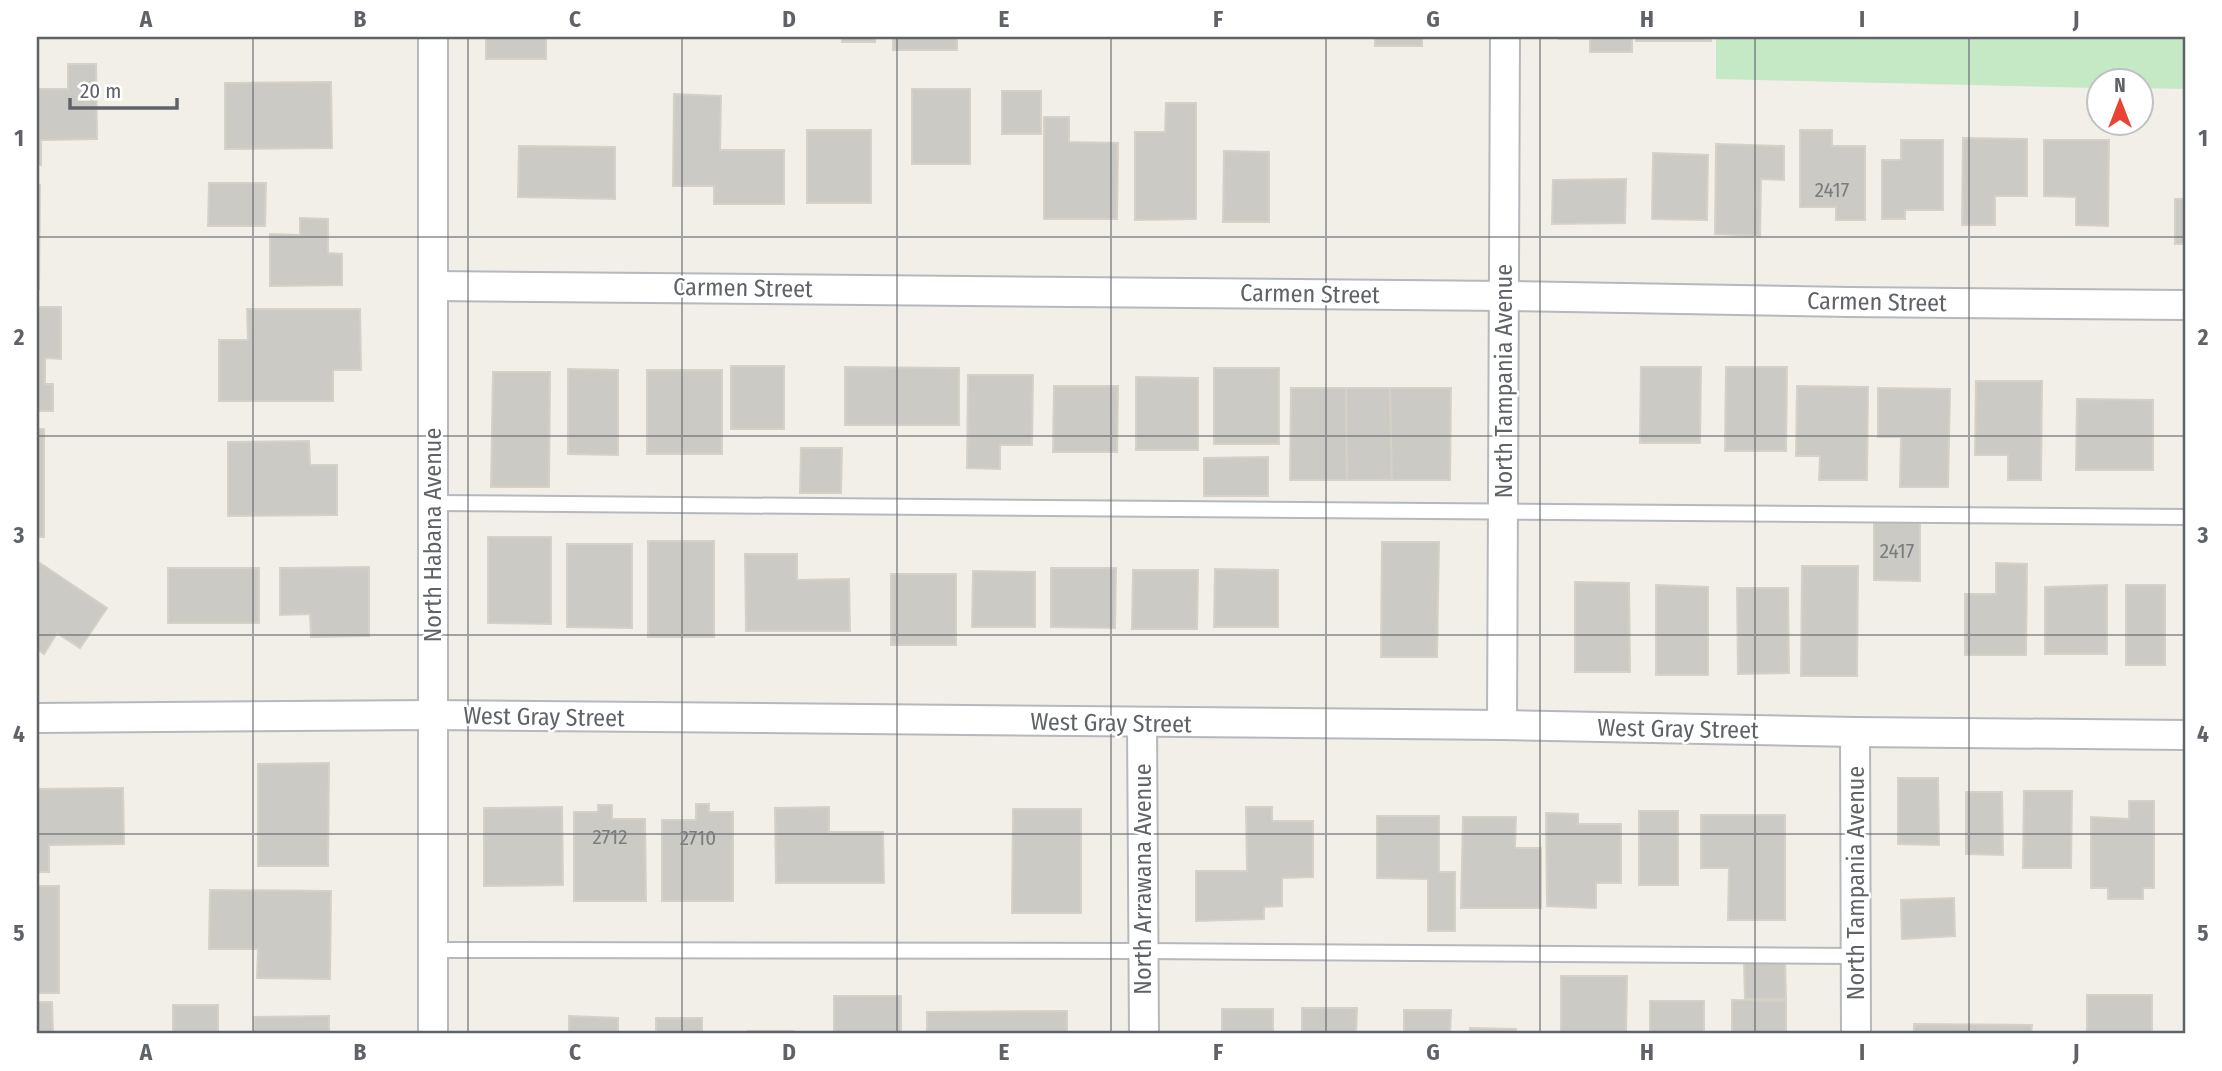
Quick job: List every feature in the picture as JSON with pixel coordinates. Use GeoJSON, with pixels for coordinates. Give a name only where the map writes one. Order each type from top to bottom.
{"type":"FeatureCollection","features":[{"type":"Feature","properties":{"kind":"street","name":"North Habana Avenue"},"geometry":{"type":"LineString","coordinates":[[433,37],[433,1034]]}},
{"type":"Feature","properties":{"kind":"street","name":"North Tampania Avenue"},"geometry":{"type":"LineString","coordinates":[[1502,725],[1505,37]]}},
{"type":"Feature","properties":{"kind":"street","name":"Carmen Street"},"geometry":{"type":"LineString","coordinates":[[435,286],[2185,305]]}},
{"type":"Feature","properties":{"kind":"street","name":"West Gray Street"},"geometry":{"type":"LineString","coordinates":[[37,718],[433,715],[1502,725],[2185,735]]}},
{"type":"Feature","properties":{"kind":"street","name":"North Arrawana Avenue"},"geometry":{"type":"LineString","coordinates":[[1143,723],[1144,1034]]}},
{"type":"Feature","properties":{"kind":"street","name":"North Tampania Avenue"},"geometry":{"type":"LineString","coordinates":[[1855,732],[1856,1034]]}},
{"type":"Feature","properties":{"kind":"lane"},"geometry":{"type":"LineString","coordinates":[[433,503],[2185,517]]}},
{"type":"Feature","properties":{"kind":"lane"},"geometry":{"type":"LineString","coordinates":[[433,950],[1857,956]]}},
{"type":"Feature","properties":{"kind":"green space"},"geometry":{"type":"Polygon","coordinates":[[[1716,37],[2185,37],[2185,89],[2156,88],[2156,66],[2086,66],[2086,88],[1716,79],[1716,37]]]}},
{"type":"Feature","properties":{"kind":"building"},"geometry":{"type":"Polygon","coordinates":[[[486,37],[546,37],[546,59],[486,59],[486,37]]]}},
{"type":"Feature","properties":{"kind":"building"},"geometry":{"type":"Polygon","coordinates":[[[842,37],[875,37],[875,42],[842,42],[842,37]]]}},
{"type":"Feature","properties":{"kind":"building"},"geometry":{"type":"Polygon","coordinates":[[[893,37],[957,37],[957,50],[893,50],[893,37]]]}},
{"type":"Feature","properties":{"kind":"building"},"geometry":{"type":"Polygon","coordinates":[[[1375,37],[1422,37],[1422,46],[1375,46],[1375,37]]]}},
{"type":"Feature","properties":{"kind":"building"},"geometry":{"type":"Polygon","coordinates":[[[1559,37],[1632,37],[1632,52],[1590,52],[1590,39],[1559,37]]]}},
{"type":"Feature","properties":{"kind":"building"},"geometry":{"type":"Polygon","coordinates":[[[1636,37],[1711,37],[1711,41],[1636,41],[1636,37]]]}},
{"type":"Feature","properties":{"kind":"building"},"geometry":{"type":"Polygon","coordinates":[[[68,64],[96,64],[97,139],[41,140],[41,165],[37,165],[37,89],[68,89],[68,64]]]}},
{"type":"Feature","properties":{"kind":"building"},"geometry":{"type":"Polygon","coordinates":[[[331,82],[332,148],[225,149],[225,83],[331,82]]]}},
{"type":"Feature","properties":{"kind":"building"},"geometry":{"type":"Polygon","coordinates":[[[912,89],[970,89],[970,164],[912,164],[912,89]]]}},
{"type":"Feature","properties":{"kind":"building"},"geometry":{"type":"Polygon","coordinates":[[[1002,91],[1041,91],[1041,134],[1002,134],[1002,91]]]}},
{"type":"Feature","properties":{"kind":"building"},"geometry":{"type":"Polygon","coordinates":[[[674,94],[721,96],[720,150],[784,150],[784,204],[714,204],[714,186],[673,186],[674,94]]]}},
{"type":"Feature","properties":{"kind":"building"},"geometry":{"type":"Polygon","coordinates":[[[1166,103],[1196,103],[1196,219],[1135,220],[1135,132],[1165,132],[1166,103]]]}},
{"type":"Feature","properties":{"kind":"building"},"geometry":{"type":"Polygon","coordinates":[[[1044,117],[1069,117],[1069,142],[1118,143],[1117,219],[1044,219],[1044,117]]]}},
{"type":"Feature","properties":{"kind":"building"},"geometry":{"type":"Polygon","coordinates":[[[807,130],[871,130],[871,203],[807,203],[807,130]]]}},
{"type":"Feature","properties":{"kind":"building"},"geometry":{"type":"Polygon","coordinates":[[[1800,130],[1832,130],[1832,146],[1865,146],[1865,220],[1836,220],[1836,207],[1800,207],[1800,130]]]}},
{"type":"Feature","properties":{"kind":"building"},"geometry":{"type":"Polygon","coordinates":[[[1963,138],[2027,139],[2027,196],[1995,196],[1995,225],[1962,225],[1963,138]]]}},
{"type":"Feature","properties":{"kind":"building"},"geometry":{"type":"Polygon","coordinates":[[[1901,140],[1943,140],[1943,210],[1905,210],[1905,219],[1882,219],[1882,160],[1901,160],[1901,140]]]}},
{"type":"Feature","properties":{"kind":"building"},"geometry":{"type":"Polygon","coordinates":[[[2044,140],[2109,140],[2108,226],[2076,225],[2076,197],[2044,196],[2044,140]]]}},
{"type":"Feature","properties":{"kind":"building"},"geometry":{"type":"Polygon","coordinates":[[[1716,144],[1784,146],[1784,180],[1761,179],[1760,236],[1715,234],[1716,144]]]}},
{"type":"Feature","properties":{"kind":"building"},"geometry":{"type":"Polygon","coordinates":[[[519,146],[615,147],[615,199],[518,197],[519,146]]]}},
{"type":"Feature","properties":{"kind":"building"},"geometry":{"type":"Polygon","coordinates":[[[1224,151],[1269,152],[1269,222],[1223,222],[1224,151]]]}},
{"type":"Feature","properties":{"kind":"building"},"geometry":{"type":"Polygon","coordinates":[[[1653,153],[1708,155],[1707,220],[1652,219],[1653,153]]]}},
{"type":"Feature","properties":{"kind":"building"},"geometry":{"type":"Polygon","coordinates":[[[1626,179],[1625,223],[1552,224],[1553,180],[1626,179]]]}},
{"type":"Feature","properties":{"kind":"building"},"geometry":{"type":"Polygon","coordinates":[[[209,183],[266,183],[265,226],[208,226],[209,183]]]}},
{"type":"Feature","properties":{"kind":"building"},"geometry":{"type":"Polygon","coordinates":[[[37,185],[40,185],[39,289],[37,289],[37,185]]]}},
{"type":"Feature","properties":{"kind":"building"},"geometry":{"type":"Polygon","coordinates":[[[2175,199],[2185,199],[2185,244],[2175,244],[2175,199]]]}},
{"type":"Feature","properties":{"kind":"building"},"geometry":{"type":"Polygon","coordinates":[[[300,218],[328,219],[328,253],[342,254],[342,285],[270,286],[270,234],[300,235],[300,218]]]}},
{"type":"Feature","properties":{"kind":"building"},"geometry":{"type":"Polygon","coordinates":[[[37,307],[61,307],[61,359],[45,358],[45,384],[53,384],[53,411],[37,411],[37,307]]]}},
{"type":"Feature","properties":{"kind":"building"},"geometry":{"type":"Polygon","coordinates":[[[247,309],[360,309],[361,370],[333,370],[333,401],[219,401],[219,340],[248,340],[247,309]]]}},
{"type":"Feature","properties":{"kind":"building"},"geometry":{"type":"Polygon","coordinates":[[[731,366],[784,366],[784,429],[731,429],[731,366]]]}},
{"type":"Feature","properties":{"kind":"building"},"geometry":{"type":"Polygon","coordinates":[[[845,367],[959,368],[959,425],[845,425],[845,367]]]}},
{"type":"Feature","properties":{"kind":"building"},"geometry":{"type":"Polygon","coordinates":[[[1641,367],[1701,367],[1700,443],[1640,443],[1641,367]]]}},
{"type":"Feature","properties":{"kind":"building"},"geometry":{"type":"Polygon","coordinates":[[[1726,367],[1787,367],[1786,451],[1725,451],[1726,367]]]}},
{"type":"Feature","properties":{"kind":"building"},"geometry":{"type":"Polygon","coordinates":[[[1214,368],[1279,368],[1279,444],[1214,444],[1214,368]]]}},
{"type":"Feature","properties":{"kind":"building"},"geometry":{"type":"Polygon","coordinates":[[[568,369],[618,370],[618,455],[568,454],[568,369]]]}},
{"type":"Feature","properties":{"kind":"building"},"geometry":{"type":"Polygon","coordinates":[[[647,370],[722,370],[722,454],[647,454],[647,370]]]}},
{"type":"Feature","properties":{"kind":"building"},"geometry":{"type":"Polygon","coordinates":[[[493,372],[550,372],[549,487],[491,487],[493,372]]]}},
{"type":"Feature","properties":{"kind":"building"},"geometry":{"type":"Polygon","coordinates":[[[968,375],[1033,375],[1032,445],[1000,445],[1000,469],[967,468],[968,375]]]}},
{"type":"Feature","properties":{"kind":"building"},"geometry":{"type":"Polygon","coordinates":[[[1136,377],[1198,378],[1198,450],[1136,450],[1136,377]]]}},
{"type":"Feature","properties":{"kind":"building"},"geometry":{"type":"Polygon","coordinates":[[[1976,381],[2042,381],[2041,480],[2008,480],[2008,455],[1975,455],[1976,381]]]}},
{"type":"Feature","properties":{"kind":"building"},"geometry":{"type":"Polygon","coordinates":[[[1054,386],[1118,386],[1117,452],[1053,452],[1054,386]]]}},
{"type":"Feature","properties":{"kind":"building"},"geometry":{"type":"Polygon","coordinates":[[[1797,386],[1868,387],[1867,480],[1819,480],[1820,456],[1796,456],[1797,386]]]}},
{"type":"Feature","properties":{"kind":"building"},"geometry":{"type":"Polygon","coordinates":[[[1291,388],[1346,388],[1347,480],[1290,480],[1291,388]]]}},
{"type":"Feature","properties":{"kind":"building"},"geometry":{"type":"Polygon","coordinates":[[[1346,388],[1390,388],[1392,480],[1347,480],[1346,388]]]}},
{"type":"Feature","properties":{"kind":"building"},"geometry":{"type":"Polygon","coordinates":[[[1390,388],[1451,388],[1450,480],[1392,480],[1390,388]]]}},
{"type":"Feature","properties":{"kind":"building"},"geometry":{"type":"Polygon","coordinates":[[[1878,388],[1950,389],[1948,487],[1900,487],[1901,437],[1878,437],[1878,388]]]}},
{"type":"Feature","properties":{"kind":"building"},"geometry":{"type":"Polygon","coordinates":[[[2077,399],[2153,400],[2153,470],[2076,470],[2077,399]]]}},
{"type":"Feature","properties":{"kind":"building"},"geometry":{"type":"Polygon","coordinates":[[[37,429],[44,429],[44,537],[37,537],[37,429]]]}},
{"type":"Feature","properties":{"kind":"building"},"geometry":{"type":"Polygon","coordinates":[[[309,441],[310,465],[337,465],[337,515],[228,516],[228,442],[309,441]]]}},
{"type":"Feature","properties":{"kind":"building"},"geometry":{"type":"Polygon","coordinates":[[[801,448],[842,448],[841,493],[800,493],[801,448]]]}},
{"type":"Feature","properties":{"kind":"building"},"geometry":{"type":"Polygon","coordinates":[[[1268,457],[1268,496],[1204,496],[1204,458],[1268,457]]]}},
{"type":"Feature","properties":{"kind":"building"},"geometry":{"type":"Polygon","coordinates":[[[1874,521],[1920,522],[1920,581],[1874,580],[1874,521]]]}},
{"type":"Feature","properties":{"kind":"building"},"geometry":{"type":"Polygon","coordinates":[[[488,537],[551,537],[551,624],[488,623],[488,537]]]}},
{"type":"Feature","properties":{"kind":"building"},"geometry":{"type":"Polygon","coordinates":[[[648,541],[714,541],[714,637],[648,637],[648,541]]]}},
{"type":"Feature","properties":{"kind":"building"},"geometry":{"type":"Polygon","coordinates":[[[1382,542],[1439,542],[1437,657],[1381,657],[1382,542]]]}},
{"type":"Feature","properties":{"kind":"building"},"geometry":{"type":"Polygon","coordinates":[[[567,544],[632,544],[632,628],[567,627],[567,544]]]}},
{"type":"Feature","properties":{"kind":"building"},"geometry":{"type":"Polygon","coordinates":[[[745,554],[797,554],[797,580],[849,579],[850,631],[746,631],[745,554]]]}},
{"type":"Feature","properties":{"kind":"building"},"geometry":{"type":"Polygon","coordinates":[[[40,563],[107,608],[80,648],[57,633],[44,654],[37,649],[37,569],[40,563]]]}},
{"type":"Feature","properties":{"kind":"building"},"geometry":{"type":"Polygon","coordinates":[[[1996,563],[2027,564],[2026,655],[1965,655],[1965,594],[1996,594],[1996,563]]]}},
{"type":"Feature","properties":{"kind":"building"},"geometry":{"type":"Polygon","coordinates":[[[1802,566],[1858,566],[1857,676],[1801,676],[1802,566]]]}},
{"type":"Feature","properties":{"kind":"building"},"geometry":{"type":"Polygon","coordinates":[[[369,567],[369,636],[311,637],[310,614],[280,615],[280,568],[369,567]]]}},
{"type":"Feature","properties":{"kind":"building"},"geometry":{"type":"Polygon","coordinates":[[[168,568],[259,568],[259,623],[168,623],[168,568]]]}},
{"type":"Feature","properties":{"kind":"building"},"geometry":{"type":"Polygon","coordinates":[[[1051,568],[1116,568],[1115,628],[1051,627],[1051,568]]]}},
{"type":"Feature","properties":{"kind":"building"},"geometry":{"type":"Polygon","coordinates":[[[1215,569],[1278,570],[1278,627],[1214,627],[1215,569]]]}},
{"type":"Feature","properties":{"kind":"building"},"geometry":{"type":"Polygon","coordinates":[[[1133,570],[1198,570],[1197,629],[1132,629],[1133,570]]]}},
{"type":"Feature","properties":{"kind":"building"},"geometry":{"type":"Polygon","coordinates":[[[973,571],[1035,572],[1035,627],[972,627],[973,571]]]}},
{"type":"Feature","properties":{"kind":"building"},"geometry":{"type":"Polygon","coordinates":[[[891,574],[956,574],[956,645],[891,645],[891,574]]]}},
{"type":"Feature","properties":{"kind":"building"},"geometry":{"type":"Polygon","coordinates":[[[1575,582],[1629,583],[1630,672],[1575,672],[1575,582]]]}},
{"type":"Feature","properties":{"kind":"building"},"geometry":{"type":"Polygon","coordinates":[[[1656,585],[1708,587],[1708,675],[1656,675],[1656,585]]]}},
{"type":"Feature","properties":{"kind":"building"},"geometry":{"type":"Polygon","coordinates":[[[2107,585],[2107,654],[2045,654],[2045,587],[2107,585]]]}},
{"type":"Feature","properties":{"kind":"building"},"geometry":{"type":"Polygon","coordinates":[[[2126,585],[2165,585],[2165,665],[2126,665],[2126,585]]]}},
{"type":"Feature","properties":{"kind":"building"},"geometry":{"type":"Polygon","coordinates":[[[1737,588],[1788,588],[1789,673],[1738,674],[1737,588]]]}},
{"type":"Feature","properties":{"kind":"building"},"geometry":{"type":"Polygon","coordinates":[[[329,763],[328,866],[258,866],[258,764],[329,763]]]}},
{"type":"Feature","properties":{"kind":"building"},"geometry":{"type":"Polygon","coordinates":[[[1898,778],[1938,778],[1939,845],[1898,844],[1898,778]]]}},
{"type":"Feature","properties":{"kind":"building"},"geometry":{"type":"Polygon","coordinates":[[[123,788],[124,844],[49,845],[49,872],[37,872],[37,789],[123,788]]]}},
{"type":"Feature","properties":{"kind":"building"},"geometry":{"type":"Polygon","coordinates":[[[2024,791],[2072,791],[2071,868],[2023,868],[2024,791]]]}},
{"type":"Feature","properties":{"kind":"building"},"geometry":{"type":"Polygon","coordinates":[[[1966,792],[2002,792],[2003,855],[1966,854],[1966,792]]]}},
{"type":"Feature","properties":{"kind":"building"},"geometry":{"type":"Polygon","coordinates":[[[2129,801],[2154,801],[2154,888],[2143,888],[2143,899],[2108,899],[2108,888],[2091,888],[2091,817],[2129,819],[2129,801]]]}},
{"type":"Feature","properties":{"kind":"building"},"geometry":{"type":"Polygon","coordinates":[[[696,804],[709,804],[709,812],[733,812],[733,901],[662,901],[662,820],[696,820],[696,804]]]}},
{"type":"Feature","properties":{"kind":"building"},"geometry":{"type":"Polygon","coordinates":[[[598,805],[612,805],[612,819],[645,819],[646,901],[574,901],[574,812],[598,812],[598,805]]]}},
{"type":"Feature","properties":{"kind":"building"},"geometry":{"type":"Polygon","coordinates":[[[562,807],[563,885],[484,886],[484,808],[562,807]]]}},
{"type":"Feature","properties":{"kind":"building"},"geometry":{"type":"Polygon","coordinates":[[[829,807],[829,832],[883,832],[884,883],[776,883],[775,808],[829,807]]]}},
{"type":"Feature","properties":{"kind":"building"},"geometry":{"type":"Polygon","coordinates":[[[1246,807],[1272,807],[1272,821],[1313,821],[1313,877],[1282,878],[1282,906],[1264,907],[1264,919],[1196,921],[1196,871],[1247,871],[1246,807]]]}},
{"type":"Feature","properties":{"kind":"building"},"geometry":{"type":"Polygon","coordinates":[[[1013,809],[1081,809],[1081,913],[1012,913],[1013,809]]]}},
{"type":"Feature","properties":{"kind":"building"},"geometry":{"type":"Polygon","coordinates":[[[1639,811],[1678,811],[1678,885],[1639,885],[1639,811]]]}},
{"type":"Feature","properties":{"kind":"building"},"geometry":{"type":"Polygon","coordinates":[[[1546,813],[1578,814],[1578,824],[1621,824],[1621,883],[1596,883],[1596,908],[1547,906],[1546,813]]]}},
{"type":"Feature","properties":{"kind":"building"},"geometry":{"type":"Polygon","coordinates":[[[1701,815],[1785,815],[1785,920],[1728,920],[1729,868],[1701,868],[1701,815]]]}},
{"type":"Feature","properties":{"kind":"building"},"geometry":{"type":"Polygon","coordinates":[[[1377,816],[1439,816],[1439,872],[1455,872],[1455,931],[1428,931],[1428,879],[1377,878],[1377,816]]]}},
{"type":"Feature","properties":{"kind":"building"},"geometry":{"type":"Polygon","coordinates":[[[1463,817],[1516,817],[1515,848],[1541,848],[1541,908],[1461,908],[1463,817]]]}},
{"type":"Feature","properties":{"kind":"building"},"geometry":{"type":"Polygon","coordinates":[[[37,886],[59,886],[59,993],[37,993],[37,886]]]}},
{"type":"Feature","properties":{"kind":"building"},"geometry":{"type":"Polygon","coordinates":[[[210,890],[331,891],[330,979],[257,978],[258,949],[209,949],[210,890]]]}},
{"type":"Feature","properties":{"kind":"building"},"geometry":{"type":"Polygon","coordinates":[[[1954,898],[1955,936],[1902,939],[1901,900],[1954,898]]]}},
{"type":"Feature","properties":{"kind":"building"},"geometry":{"type":"Polygon","coordinates":[[[1785,960],[1786,999],[1745,999],[1744,961],[1785,960]]]}},
{"type":"Feature","properties":{"kind":"building"},"geometry":{"type":"Polygon","coordinates":[[[1561,976],[1627,976],[1626,1034],[1561,1034],[1561,976]]]}},
{"type":"Feature","properties":{"kind":"building"},"geometry":{"type":"Polygon","coordinates":[[[2087,995],[2152,995],[2152,1034],[2087,1034],[2087,995]]]}},
{"type":"Feature","properties":{"kind":"building"},"geometry":{"type":"Polygon","coordinates":[[[834,996],[901,996],[901,1034],[834,1034],[834,996]]]}},
{"type":"Feature","properties":{"kind":"building"},"geometry":{"type":"Polygon","coordinates":[[[1732,1000],[1786,1001],[1786,1034],[1732,1034],[1732,1000]]]}},
{"type":"Feature","properties":{"kind":"building"},"geometry":{"type":"Polygon","coordinates":[[[1650,1001],[1704,1001],[1704,1034],[1650,1034],[1650,1001]]]}},
{"type":"Feature","properties":{"kind":"building"},"geometry":{"type":"Polygon","coordinates":[[[37,1002],[52,1002],[53,1034],[37,1034],[37,1002]]]}},
{"type":"Feature","properties":{"kind":"building"},"geometry":{"type":"Polygon","coordinates":[[[173,1005],[218,1005],[218,1034],[173,1034],[173,1005]]]}},
{"type":"Feature","properties":{"kind":"building"},"geometry":{"type":"Polygon","coordinates":[[[1302,1008],[1357,1008],[1356,1034],[1302,1034],[1302,1008]]]}},
{"type":"Feature","properties":{"kind":"building"},"geometry":{"type":"Polygon","coordinates":[[[1222,1009],[1273,1009],[1273,1034],[1222,1034],[1222,1009]]]}},
{"type":"Feature","properties":{"kind":"building"},"geometry":{"type":"Polygon","coordinates":[[[1404,1010],[1451,1010],[1450,1034],[1404,1034],[1404,1010]]]}},
{"type":"Feature","properties":{"kind":"building"},"geometry":{"type":"Polygon","coordinates":[[[1067,1011],[1067,1034],[927,1034],[927,1012],[1067,1011]]]}},
{"type":"Feature","properties":{"kind":"building"},"geometry":{"type":"Polygon","coordinates":[[[329,1016],[329,1034],[254,1034],[254,1017],[329,1016]]]}},
{"type":"Feature","properties":{"kind":"building"},"geometry":{"type":"Polygon","coordinates":[[[569,1016],[618,1018],[618,1034],[569,1034],[569,1016]]]}},
{"type":"Feature","properties":{"kind":"building"},"geometry":{"type":"Polygon","coordinates":[[[656,1018],[702,1018],[702,1034],[656,1034],[656,1018]]]}},
{"type":"Feature","properties":{"kind":"building"},"geometry":{"type":"Polygon","coordinates":[[[1914,1024],[2032,1025],[2031,1034],[1914,1034],[1914,1024]]]}},
{"type":"Feature","properties":{"kind":"building"},"geometry":{"type":"Polygon","coordinates":[[[1470,1028],[1516,1029],[1516,1034],[1470,1034],[1470,1028]]]}},
{"type":"Feature","properties":{"kind":"building"},"geometry":{"type":"Polygon","coordinates":[[[748,1031],[793,1031],[793,1034],[748,1034],[748,1031]]]}},
{"type":"Feature","properties":{"kind":"building"},"geometry":{"type":"Polygon","coordinates":[[[481,1033],[544,1033],[481,1034],[481,1033]]]}}]}
